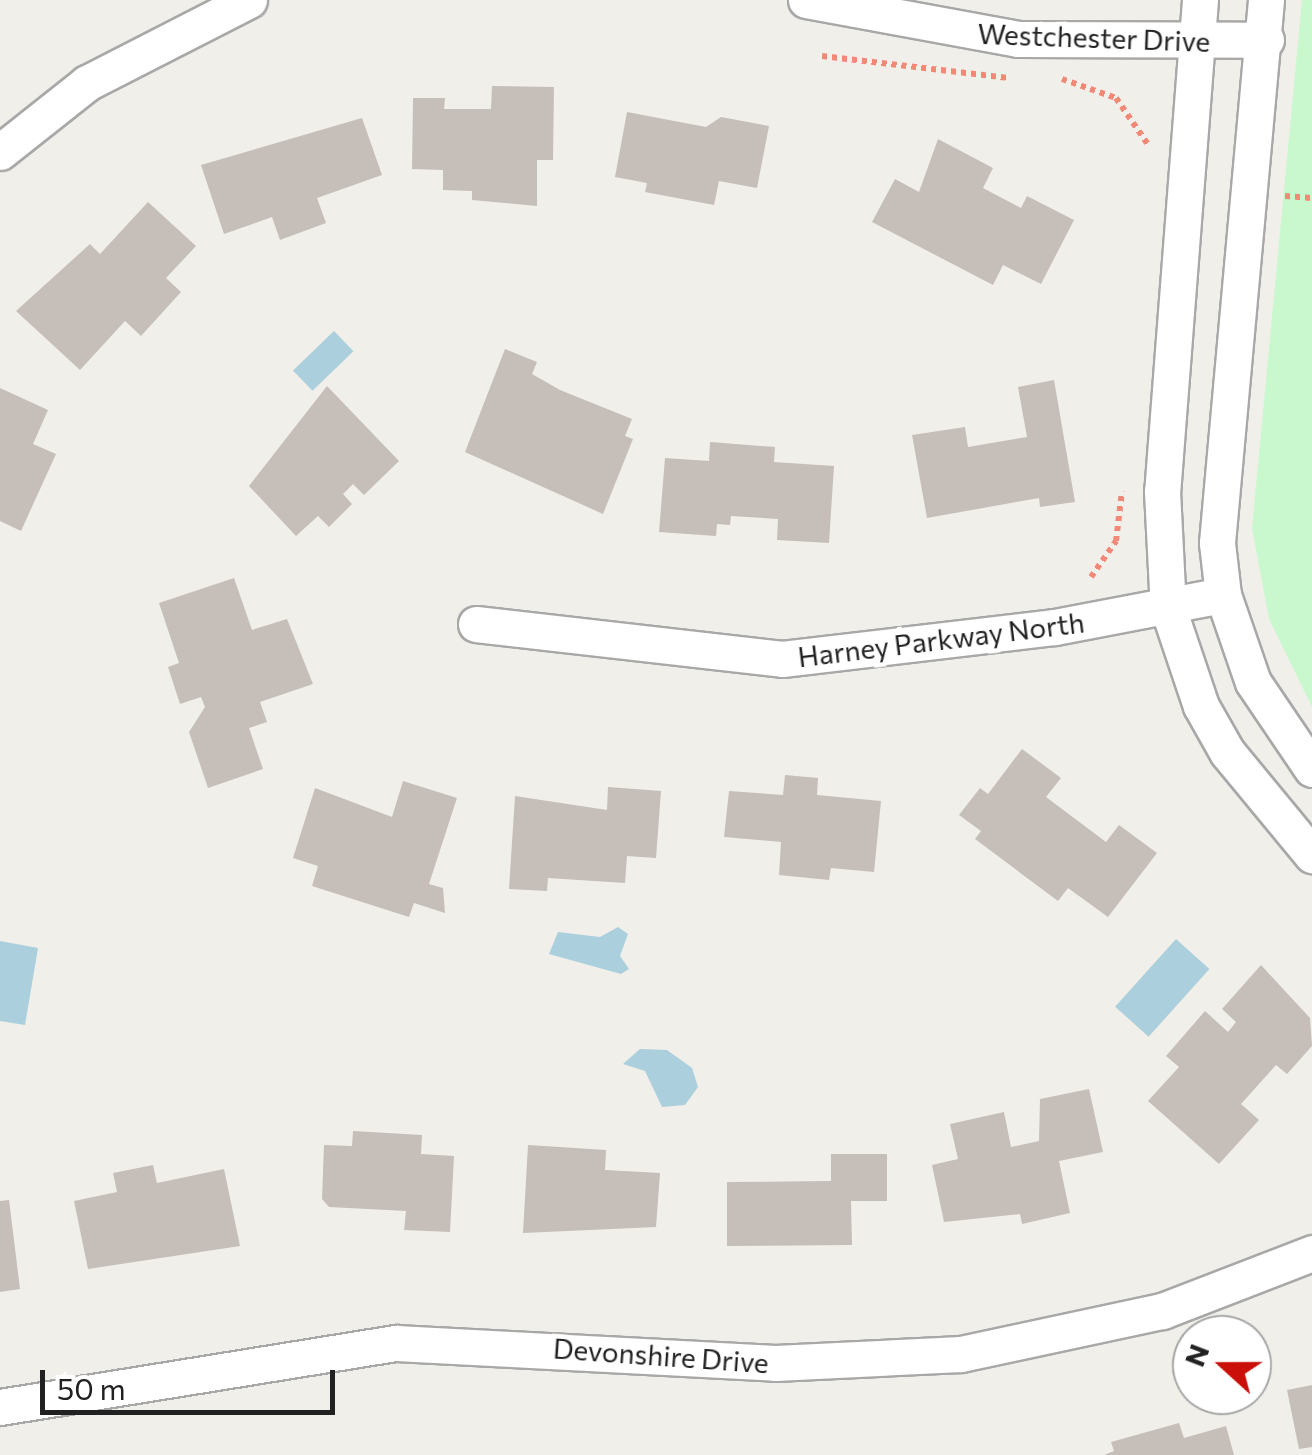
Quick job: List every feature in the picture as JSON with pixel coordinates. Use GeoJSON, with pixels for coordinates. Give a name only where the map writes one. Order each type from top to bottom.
{"type":"FeatureCollection","features":[{"type":"Feature","properties":{"kind":"street"},"geometry":{"type":"LineString","coordinates":[[0,152],[87,83],[250,0]]}},
{"type":"Feature","properties":{"kind":"street","name":"Westchester Drive"},"geometry":{"type":"LineString","coordinates":[[806,0],[1018,39],[1266,40]]}},
{"type":"Feature","properties":{"kind":"street"},"geometry":{"type":"LineString","coordinates":[[1200,0],[1202,41],[1162,491],[1168,608],[1202,706],[1227,752],[1312,855]]}},
{"type":"Feature","properties":{"kind":"street"},"geometry":{"type":"LineString","coordinates":[[1266,0],[1266,40],[1223,435],[1223,595],[1254,682],[1312,769]]}},
{"type":"Feature","properties":{"kind":"street","name":"Harney Parkway North"},"geometry":{"type":"LineString","coordinates":[[476,624],[782,659],[855,655],[1168,608],[1223,595]]}},
{"type":"Feature","properties":{"kind":"street","name":"Devonshire Drive"},"geometry":{"type":"LineString","coordinates":[[0,1407],[396,1342],[775,1363],[961,1354],[1162,1311],[1312,1253]]}},
{"type":"Feature","properties":{"kind":"path"},"geometry":{"type":"LineString","coordinates":[[822,56],[1027,78]]}},
{"type":"Feature","properties":{"kind":"path"},"geometry":{"type":"LineString","coordinates":[[1043,78],[1090,84],[1116,98],[1136,119],[1152,164]]}},
{"type":"Feature","properties":{"kind":"path"},"geometry":{"type":"LineString","coordinates":[[1286,215],[1288,196],[1312,198]]}},
{"type":"Feature","properties":{"kind":"green space"},"geometry":{"type":"Polygon","coordinates":[[[1302,0],[1312,0],[1312,707],[1269,619],[1252,528],[1302,0]]]}},
{"type":"Feature","properties":{"kind":"water"},"geometry":{"type":"Polygon","coordinates":[[[334,331],[353,351],[312,391],[293,371],[334,331]]]}},
{"type":"Feature","properties":{"kind":"water"},"geometry":{"type":"Polygon","coordinates":[[[618,927],[628,934],[620,956],[629,969],[621,974],[549,954],[558,932],[600,937],[618,927]]]}},
{"type":"Feature","properties":{"kind":"water"},"geometry":{"type":"Polygon","coordinates":[[[1176,939],[1209,969],[1149,1037],[1115,1007],[1176,939]]]}},
{"type":"Feature","properties":{"kind":"water"},"geometry":{"type":"Polygon","coordinates":[[[0,941],[38,948],[25,1025],[0,1021],[0,941]]]}},
{"type":"Feature","properties":{"kind":"water"},"geometry":{"type":"Polygon","coordinates":[[[640,1049],[667,1050],[692,1068],[698,1087],[685,1105],[662,1107],[645,1071],[623,1064],[640,1049]]]}},
{"type":"Feature","properties":{"kind":"building"},"geometry":{"type":"Polygon","coordinates":[[[492,86],[554,87],[553,160],[537,160],[537,206],[472,200],[472,191],[443,190],[443,170],[412,169],[413,98],[445,98],[444,109],[491,109],[492,86]]]}},
{"type":"Feature","properties":{"kind":"building"},"geometry":{"type":"Polygon","coordinates":[[[627,112],[706,127],[721,117],[769,126],[757,188],[719,181],[714,205],[645,192],[647,183],[615,177],[627,112]]]}},
{"type":"Feature","properties":{"kind":"building"},"geometry":{"type":"Polygon","coordinates":[[[362,118],[382,175],[317,198],[326,223],[280,240],[272,217],[224,234],[201,165],[362,118]]]}},
{"type":"Feature","properties":{"kind":"building"},"geometry":{"type":"Polygon","coordinates":[[[938,139],[993,168],[983,188],[1021,208],[1027,196],[1074,220],[1041,284],[1003,265],[993,285],[872,222],[895,179],[919,192],[938,139]]]}},
{"type":"Feature","properties":{"kind":"building"},"geometry":{"type":"Polygon","coordinates":[[[148,202],[196,246],[166,278],[181,292],[141,336],[125,321],[80,370],[16,311],[90,244],[100,254],[148,202]]]}},
{"type":"Feature","properties":{"kind":"building"},"geometry":{"type":"Polygon","coordinates":[[[505,349],[537,362],[532,374],[560,390],[632,419],[625,436],[633,439],[603,514],[465,452],[505,349]]]}},
{"type":"Feature","properties":{"kind":"building"},"geometry":{"type":"Polygon","coordinates":[[[1054,380],[1075,502],[1040,507],[1039,498],[927,518],[912,435],[965,427],[968,447],[1027,437],[1018,387],[1054,380]]]}},
{"type":"Feature","properties":{"kind":"building"},"geometry":{"type":"Polygon","coordinates":[[[327,386],[399,461],[364,495],[353,484],[343,494],[352,504],[329,527],[318,516],[296,536],[249,486],[327,386]]]}},
{"type":"Feature","properties":{"kind":"building"},"geometry":{"type":"Polygon","coordinates":[[[0,388],[48,410],[33,444],[56,454],[21,531],[0,521],[0,388]]]}},
{"type":"Feature","properties":{"kind":"building"},"geometry":{"type":"Polygon","coordinates":[[[710,442],[775,447],[774,462],[834,466],[829,543],[777,540],[778,519],[731,516],[730,525],[717,524],[716,536],[659,532],[665,458],[709,461],[710,442]]]}},
{"type":"Feature","properties":{"kind":"building"},"geometry":{"type":"Polygon","coordinates":[[[234,578],[252,630],[287,619],[313,684],[260,702],[267,722],[249,728],[263,769],[208,788],[189,732],[205,707],[201,697],[180,704],[168,667],[179,663],[159,603],[234,578]]]}},
{"type":"Feature","properties":{"kind":"building"},"geometry":{"type":"Polygon","coordinates":[[[1022,749],[1061,778],[1046,797],[1106,842],[1119,825],[1157,853],[1108,917],[1068,888],[1058,901],[975,839],[981,831],[959,815],[980,788],[988,794],[1022,749]]]}},
{"type":"Feature","properties":{"kind":"building"},"geometry":{"type":"Polygon","coordinates":[[[785,775],[818,778],[817,795],[881,801],[874,872],[831,868],[829,880],[779,875],[781,842],[724,837],[729,791],[783,795],[785,775]]]}},
{"type":"Feature","properties":{"kind":"building"},"geometry":{"type":"Polygon","coordinates":[[[403,781],[457,798],[429,884],[443,888],[445,913],[414,903],[409,917],[312,886],[318,866],[293,858],[315,788],[392,817],[403,781]]]}},
{"type":"Feature","properties":{"kind":"building"},"geometry":{"type":"Polygon","coordinates":[[[608,787],[661,791],[656,858],[627,856],[625,883],[548,878],[547,891],[509,889],[515,796],[607,810],[608,787]]]}},
{"type":"Feature","properties":{"kind":"building"},"geometry":{"type":"Polygon","coordinates":[[[1261,965],[1310,1018],[1312,1046],[1287,1074],[1276,1065],[1241,1104],[1259,1120],[1219,1164],[1148,1101],[1179,1067],[1166,1056],[1205,1011],[1228,1032],[1236,1022],[1222,1009],[1261,965]]]}},
{"type":"Feature","properties":{"kind":"building"},"geometry":{"type":"Polygon","coordinates":[[[1089,1089],[1103,1152],[1059,1161],[1070,1213],[1022,1224],[1020,1214],[944,1222],[932,1165],[958,1159],[950,1124],[1004,1112],[1011,1147],[1039,1141],[1040,1099],[1089,1089]]]}},
{"type":"Feature","properties":{"kind":"building"},"geometry":{"type":"Polygon","coordinates":[[[353,1131],[422,1135],[421,1154],[454,1156],[450,1232],[404,1230],[406,1211],[329,1207],[322,1199],[324,1145],[352,1146],[353,1131]]]}},
{"type":"Feature","properties":{"kind":"building"},"geometry":{"type":"Polygon","coordinates":[[[528,1145],[606,1150],[605,1170],[660,1173],[656,1227],[523,1233],[528,1145]]]}},
{"type":"Feature","properties":{"kind":"building"},"geometry":{"type":"Polygon","coordinates":[[[831,1154],[887,1154],[887,1201],[851,1201],[852,1245],[727,1246],[727,1182],[831,1181],[831,1154]]]}},
{"type":"Feature","properties":{"kind":"building"},"geometry":{"type":"Polygon","coordinates":[[[153,1165],[157,1183],[224,1169],[240,1246],[88,1269],[74,1201],[117,1192],[113,1173],[153,1165]]]}},
{"type":"Feature","properties":{"kind":"building"},"geometry":{"type":"Polygon","coordinates":[[[9,1200],[20,1289],[0,1292],[0,1201],[9,1200]]]}},
{"type":"Feature","properties":{"kind":"building"},"geometry":{"type":"Polygon","coordinates":[[[1312,1385],[1312,1447],[1299,1449],[1287,1390],[1312,1385]]]}},
{"type":"Feature","properties":{"kind":"building"},"geometry":{"type":"Polygon","coordinates":[[[1179,1423],[1184,1438],[1226,1426],[1234,1455],[1104,1455],[1114,1451],[1111,1442],[1179,1423]]]}}]}
